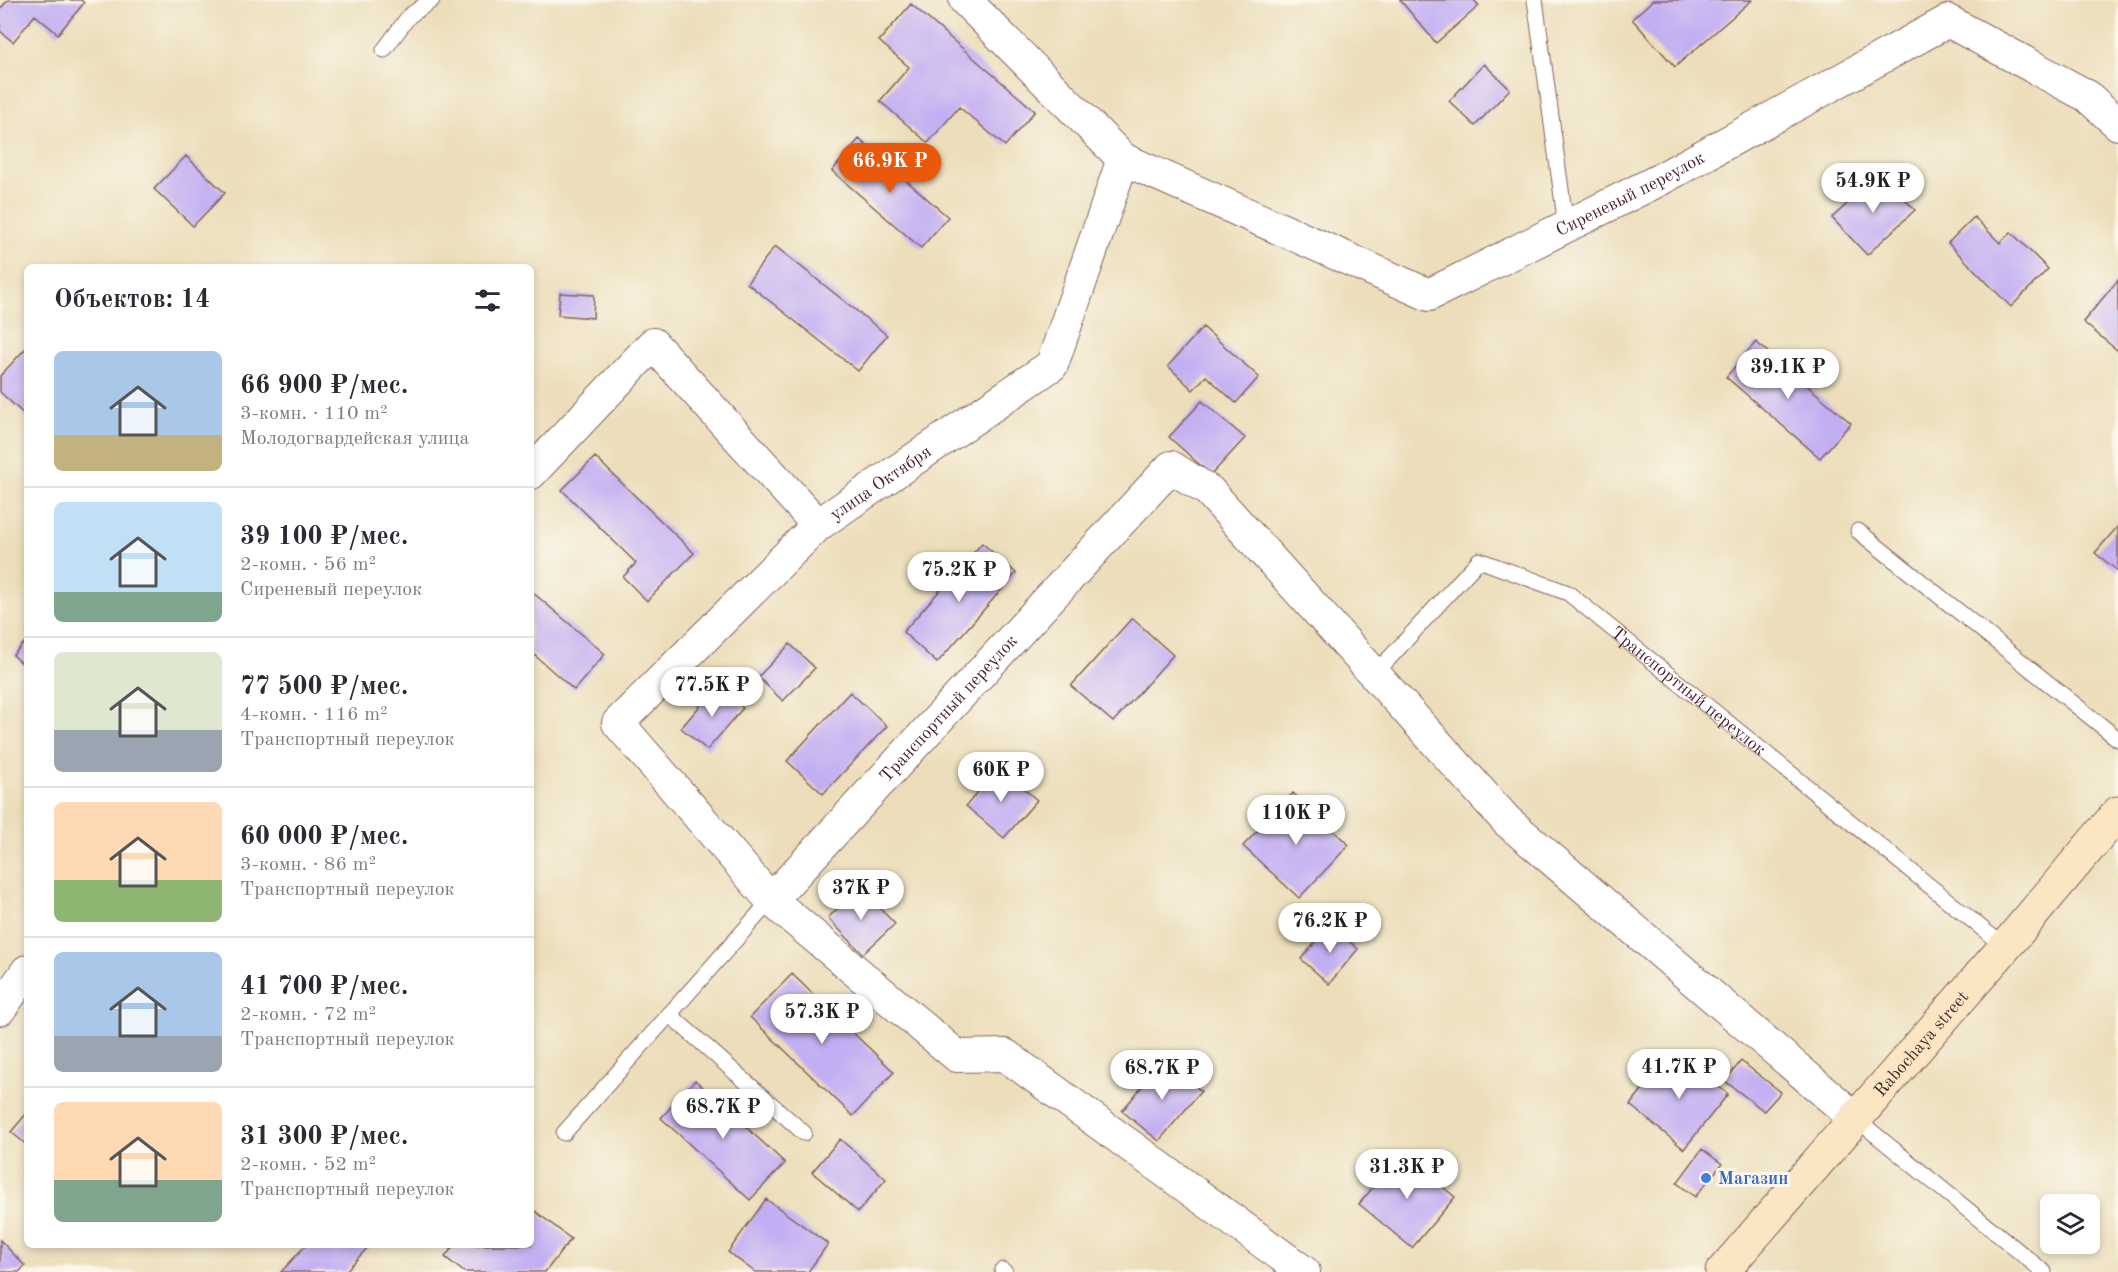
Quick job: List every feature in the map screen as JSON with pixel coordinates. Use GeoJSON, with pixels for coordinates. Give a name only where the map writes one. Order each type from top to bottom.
{"type":"FeatureCollection","features":[{"type":"Feature","properties":{"kind":"street"},"geometry":{"type":"LineString","coordinates":[[965,0],[1123,159]]}},
{"type":"Feature","properties":{"kind":"street","name":"Сиреневый переулок"},"geometry":{"type":"LineString","coordinates":[[1123,159],[1429,295],[1659,180],[1948,21],[2087,96],[2118,124]]}},
{"type":"Feature","properties":{"kind":"street","name":"улица Октября"},"geometry":{"type":"LineString","coordinates":[[534,470],[653,344],[818,525],[1052,365],[1123,159]]}},
{"type":"Feature","properties":{"kind":"street","name":"Транспортный переулок"},"geometry":{"type":"LineString","coordinates":[[771,900],[1171,467],[1209,492],[1507,821],[1855,1118]]}},
{"type":"Feature","properties":{"kind":"street"},"geometry":{"type":"LineString","coordinates":[[818,525],[618,723],[771,900],[957,1056],[1005,1055],[1304,1272]]}},
{"type":"Feature","properties":{"kind":"street","name":"Rabochaya street"},"geometry":{"type":"LineString","coordinates":[[1722,1272],[2005,947],[2118,813]]}},
{"type":"Feature","properties":{"kind":"street"},"geometry":{"type":"LineString","coordinates":[[0,1009],[24,975]]}},
{"type":"Feature","properties":{"kind":"lane"},"geometry":{"type":"LineString","coordinates":[[384,50],[409,16],[432,0]]}},
{"type":"Feature","properties":{"kind":"lane"},"geometry":{"type":"LineString","coordinates":[[1535,0],[1566,226]]}},
{"type":"Feature","properties":{"kind":"lane"},"geometry":{"type":"LineString","coordinates":[[1858,531],[2118,739]]}},
{"type":"Feature","properties":{"kind":"lane","name":"Транспортный переулок"},"geometry":{"type":"LineString","coordinates":[[1374,675],[1479,560],[1568,593],[2005,947]]}},
{"type":"Feature","properties":{"kind":"lane"},"geometry":{"type":"LineString","coordinates":[[564,1133],[771,900]]}},
{"type":"Feature","properties":{"kind":"lane"},"geometry":{"type":"LineString","coordinates":[[669,1014],[804,1133]]}},
{"type":"Feature","properties":{"kind":"lane"},"geometry":{"type":"LineString","coordinates":[[1855,1118],[2044,1272]]}},
{"type":"Feature","properties":{"kind":"building"},"geometry":{"type":"Polygon","coordinates":[[[8,0],[81,0],[84,3],[58,34],[35,15],[13,42],[0,31],[0,9],[8,0]]]}},
{"type":"Feature","properties":{"kind":"building"},"geometry":{"type":"Polygon","coordinates":[[[1400,0],[1474,0],[1479,6],[1436,43],[1400,0]]]}},
{"type":"Feature","properties":{"kind":"building"},"geometry":{"type":"Polygon","coordinates":[[[1653,0],[1752,0],[1675,67],[1632,19],[1653,0]]]}},
{"type":"Feature","properties":{"kind":"building"},"geometry":{"type":"Polygon","coordinates":[[[911,4],[1035,111],[1005,146],[959,107],[928,143],[880,101],[909,67],[879,41],[911,4]]]}},
{"type":"Feature","properties":{"kind":"building"},"geometry":{"type":"Polygon","coordinates":[[[1484,64],[1510,89],[1475,126],[1449,101],[1484,64]]]}},
{"type":"Feature","properties":{"kind":"building"},"geometry":{"type":"Polygon","coordinates":[[[859,139],[948,217],[921,248],[832,171],[859,139]]]}},
{"type":"Feature","properties":{"kind":"building"},"geometry":{"type":"Polygon","coordinates":[[[186,156],[225,193],[193,226],[154,189],[186,156]]]}},
{"type":"Feature","properties":{"kind":"building"},"geometry":{"type":"Polygon","coordinates":[[[1880,173],[1915,210],[1867,255],[1832,218],[1880,173]]]}},
{"type":"Feature","properties":{"kind":"building"},"geometry":{"type":"Polygon","coordinates":[[[1974,217],[2000,243],[2011,232],[2048,269],[2011,307],[1948,243],[1974,217]]]}},
{"type":"Feature","properties":{"kind":"building"},"geometry":{"type":"Polygon","coordinates":[[[775,246],[887,335],[858,371],[747,283],[775,246]]]}},
{"type":"Feature","properties":{"kind":"building"},"geometry":{"type":"Polygon","coordinates":[[[2118,280],[2118,351],[2083,322],[2118,280]]]}},
{"type":"Feature","properties":{"kind":"building"},"geometry":{"type":"Polygon","coordinates":[[[560,293],[594,295],[593,318],[558,315],[560,293]]]}},
{"type":"Feature","properties":{"kind":"building"},"geometry":{"type":"Polygon","coordinates":[[[1203,327],[1259,377],[1236,403],[1206,376],[1193,390],[1168,366],[1203,327]]]}},
{"type":"Feature","properties":{"kind":"building"},"geometry":{"type":"Polygon","coordinates":[[[1756,342],[1851,423],[1820,458],[1726,377],[1756,342]]]}},
{"type":"Feature","properties":{"kind":"building"},"geometry":{"type":"Polygon","coordinates":[[[24,350],[24,414],[0,392],[0,376],[24,350]]]}},
{"type":"Feature","properties":{"kind":"building"},"geometry":{"type":"Polygon","coordinates":[[[1202,401],[1245,438],[1211,475],[1169,437],[1202,401]]]}},
{"type":"Feature","properties":{"kind":"building"},"geometry":{"type":"Polygon","coordinates":[[[595,457],[694,553],[647,601],[623,577],[636,563],[562,490],[595,457]]]}},
{"type":"Feature","properties":{"kind":"building"},"geometry":{"type":"Polygon","coordinates":[[[2118,526],[2118,571],[2095,553],[2118,526]]]}},
{"type":"Feature","properties":{"kind":"building"},"geometry":{"type":"Polygon","coordinates":[[[982,543],[1016,573],[937,663],[903,632],[982,543]]]}},
{"type":"Feature","properties":{"kind":"building"},"geometry":{"type":"Polygon","coordinates":[[[534,594],[605,654],[574,690],[534,655],[534,594]]]}},
{"type":"Feature","properties":{"kind":"building"},"geometry":{"type":"Polygon","coordinates":[[[1132,618],[1173,655],[1113,722],[1071,686],[1132,618]]]}},
{"type":"Feature","properties":{"kind":"building"},"geometry":{"type":"Polygon","coordinates":[[[24,643],[24,665],[13,655],[24,643]]]}},
{"type":"Feature","properties":{"kind":"building"},"geometry":{"type":"Polygon","coordinates":[[[790,644],[815,668],[783,701],[758,677],[790,644]]]}},
{"type":"Feature","properties":{"kind":"building"},"geometry":{"type":"Polygon","coordinates":[[[717,686],[743,708],[707,750],[681,728],[717,686]]]}},
{"type":"Feature","properties":{"kind":"building"},"geometry":{"type":"Polygon","coordinates":[[[850,692],[887,726],[823,794],[787,761],[850,692]]]}},
{"type":"Feature","properties":{"kind":"building"},"geometry":{"type":"Polygon","coordinates":[[[999,767],[1037,800],[1004,838],[966,806],[999,767]]]}},
{"type":"Feature","properties":{"kind":"building"},"geometry":{"type":"Polygon","coordinates":[[[1293,793],[1349,845],[1299,898],[1243,846],[1293,793]]]}},
{"type":"Feature","properties":{"kind":"building"},"geometry":{"type":"Polygon","coordinates":[[[859,887],[895,924],[863,954],[828,918],[859,887]]]}},
{"type":"Feature","properties":{"kind":"building"},"geometry":{"type":"Polygon","coordinates":[[[1331,925],[1358,949],[1329,984],[1301,959],[1331,925]]]}},
{"type":"Feature","properties":{"kind":"building"},"geometry":{"type":"Polygon","coordinates":[[[792,974],[894,1072],[853,1116],[750,1017],[792,974]]]}},
{"type":"Feature","properties":{"kind":"building"},"geometry":{"type":"Polygon","coordinates":[[[1673,1051],[1728,1094],[1684,1149],[1630,1105],[1673,1051]]]}},
{"type":"Feature","properties":{"kind":"building"},"geometry":{"type":"Polygon","coordinates":[[[1164,1060],[1201,1091],[1159,1141],[1122,1111],[1164,1060]]]}},
{"type":"Feature","properties":{"kind":"building"},"geometry":{"type":"Polygon","coordinates":[[[1741,1061],[1781,1092],[1764,1111],[1725,1081],[1741,1061]]]}},
{"type":"Feature","properties":{"kind":"building"},"geometry":{"type":"Polygon","coordinates":[[[695,1080],[785,1163],[750,1200],[661,1118],[695,1080]]]}},
{"type":"Feature","properties":{"kind":"building"},"geometry":{"type":"Polygon","coordinates":[[[24,1117],[24,1143],[11,1132],[24,1117]]]}},
{"type":"Feature","properties":{"kind":"building"},"geometry":{"type":"Polygon","coordinates":[[[840,1139],[886,1179],[858,1212],[812,1172],[840,1139]]]}},
{"type":"Feature","properties":{"kind":"building"},"geometry":{"type":"Polygon","coordinates":[[[1702,1149],[1722,1164],[1695,1197],[1677,1183],[1702,1149]]]}},
{"type":"Feature","properties":{"kind":"building"},"geometry":{"type":"Polygon","coordinates":[[[1402,1153],[1455,1197],[1412,1248],[1359,1204],[1402,1153]]]}},
{"type":"Feature","properties":{"kind":"building"},"geometry":{"type":"Polygon","coordinates":[[[766,1199],[828,1244],[808,1272],[755,1272],[728,1252],[766,1199]]]}},
{"type":"Feature","properties":{"kind":"building"},"geometry":{"type":"Polygon","coordinates":[[[534,1210],[571,1239],[545,1272],[464,1272],[445,1257],[452,1248],[534,1248],[534,1210]]]}},
{"type":"Feature","properties":{"kind":"building"},"geometry":{"type":"Polygon","coordinates":[[[0,1240],[25,1266],[19,1272],[0,1272],[0,1240]]]}},
{"type":"Feature","properties":{"kind":"building"},"geometry":{"type":"Polygon","coordinates":[[[303,1248],[367,1248],[345,1272],[281,1272],[303,1248]]]}},
{"type":"Feature","properties":{"kind":"place","name":"Магазин"},"geometry":{"type":"Point","coordinates":[1706,1178]}}]}
